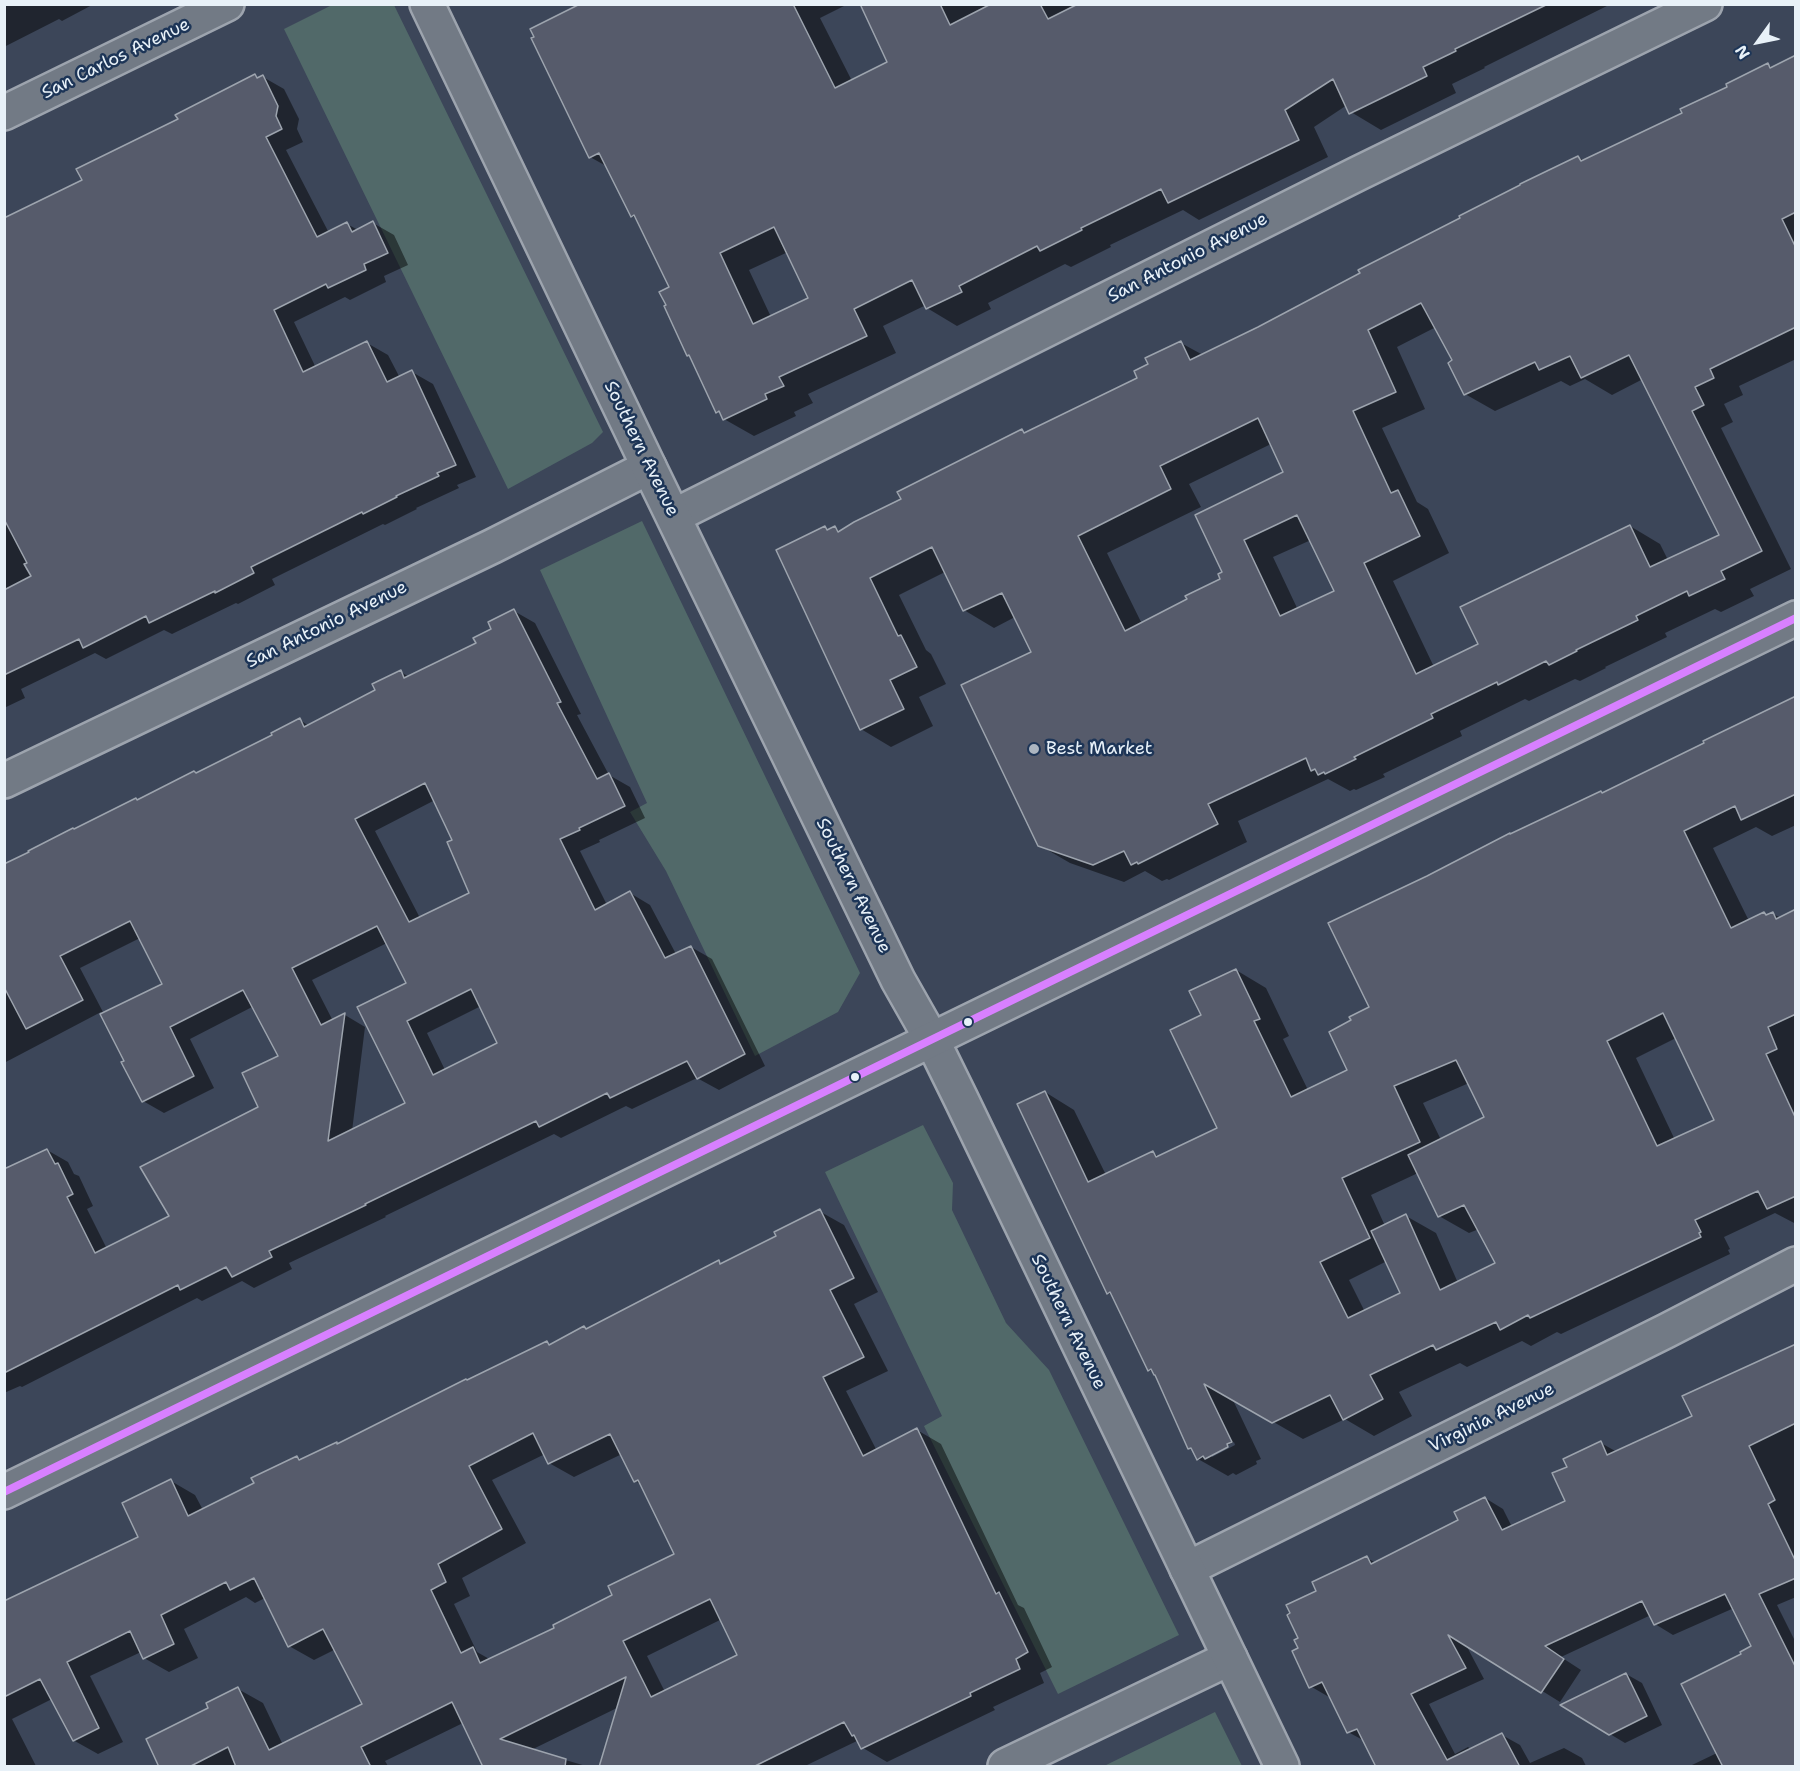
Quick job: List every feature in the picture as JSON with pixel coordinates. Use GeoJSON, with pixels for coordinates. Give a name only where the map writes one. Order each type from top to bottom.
{"type":"FeatureCollection","features":[{"type":"Feature","properties":{"kind":"street","name":"San Carlos Avenue"},"geometry":{"type":"LineString","coordinates":[[4,112],[227,4]]}},
{"type":"Feature","properties":{"kind":"street","name":"San Antonio Avenue"},"geometry":{"type":"LineString","coordinates":[[674,516],[1359,173],[1706,4]]}},
{"type":"Feature","properties":{"kind":"street","name":"Southern Avenue"},"geometry":{"type":"LineString","coordinates":[[431,6],[649,467],[898,980],[932,1040],[1282,1767]]}},
{"type":"Feature","properties":{"kind":"street","name":"San Antonio Avenue"},"geometry":{"type":"LineString","coordinates":[[4,781],[493,546],[649,467]]}},
{"type":"Feature","properties":{"kind":"street"},"geometry":{"type":"LineString","coordinates":[[4,1492],[1796,618]]}},
{"type":"Feature","properties":{"kind":"street","name":"Virginia Avenue"},"geometry":{"type":"LineString","coordinates":[[1187,1569],[1796,1264]]}},
{"type":"Feature","properties":{"kind":"street"},"geometry":{"type":"LineString","coordinates":[[1005,1767],[1230,1658]]}},
{"type":"Feature","properties":{"kind":"green space"},"geometry":{"type":"Polygon","coordinates":[[[332,5],[394,5],[603,432],[592,443],[508,489],[284,29],[332,5]]]}},
{"type":"Feature","properties":{"kind":"green space"},"geometry":{"type":"Polygon","coordinates":[[[642,521],[860,973],[838,1012],[755,1056],[666,871],[630,812],[647,803],[540,570],[642,521]]]}},
{"type":"Feature","properties":{"kind":"green space"},"geometry":{"type":"Polygon","coordinates":[[[923,1125],[953,1183],[952,1210],[1006,1323],[1049,1370],[1179,1635],[1058,1694],[924,1426],[942,1416],[825,1172],[923,1125]]]}},
{"type":"Feature","properties":{"kind":"green space"},"geometry":{"type":"Polygon","coordinates":[[[1215,1712],[1242,1766],[1104,1766],[1215,1712]]]}},
{"type":"Feature","properties":{"kind":"building"},"geometry":{"type":"Polygon","coordinates":[[[580,4],[793,4],[835,88],[887,62],[860,4],[940,4],[950,25],[991,4],[1040,4],[1048,19],[1078,4],[1548,4],[1455,49],[1456,51],[1423,67],[1427,76],[1349,114],[1333,79],[1285,110],[1299,140],[1168,203],[1161,189],[1040,251],[1037,246],[959,286],[962,292],[926,309],[912,280],[854,309],[867,336],[779,377],[784,386],[765,394],[767,399],[723,420],[719,411],[716,413],[664,306],[666,305],[659,292],[669,287],[634,215],[631,217],[599,153],[589,158],[531,38],[534,37],[530,29],[580,4]],[[774,227],[720,253],[753,324],[808,298],[774,227]]]}},
{"type":"Feature","properties":{"kind":"building"},"geometry":{"type":"Polygon","coordinates":[[[1796,55],[1796,212],[1782,219],[1796,248],[1796,327],[1710,369],[1714,378],[1695,387],[1704,405],[1692,411],[1762,551],[1721,571],[1725,579],[1689,596],[1687,591],[1636,616],[1638,620],[1549,665],[1546,661],[1431,714],[1433,718],[1325,774],[1324,772],[1318,775],[1315,769],[1311,771],[1306,758],[1208,804],[1218,824],[1138,864],[1137,862],[1131,865],[1124,851],[1093,865],[1038,846],[961,685],[1031,652],[1002,593],[963,611],[932,547],[870,578],[898,636],[901,635],[917,667],[890,680],[904,709],[860,730],[776,550],[825,526],[827,530],[835,526],[838,532],[901,499],[897,492],[1022,429],[1024,433],[1137,378],[1134,371],[1148,364],[1145,358],[1181,341],[1190,360],[1360,273],[1358,270],[1460,218],[1459,216],[1520,184],[1578,156],[1581,161],[1682,113],[1680,109],[1727,87],[1726,84],[1768,63],[1770,68],[1796,55]],[[1421,303],[1368,330],[1396,392],[1353,411],[1391,493],[1398,490],[1420,536],[1364,563],[1416,674],[1478,644],[1460,607],[1630,525],[1650,567],[1719,535],[1629,355],[1581,378],[1570,356],[1539,370],[1535,362],[1464,395],[1448,363],[1452,360],[1421,303]],[[1258,418],[1160,466],[1171,489],[1078,536],[1125,631],[1187,599],[1185,596],[1220,579],[1218,574],[1222,572],[1195,515],[1283,472],[1258,418]],[[1297,515],[1244,540],[1280,616],[1334,591],[1297,515]]]}},
{"type":"Feature","properties":{"kind":"building"},"geometry":{"type":"Polygon","coordinates":[[[255,74],[257,78],[263,75],[278,106],[276,116],[282,129],[266,137],[317,237],[347,222],[352,232],[373,221],[388,253],[364,264],[366,270],[328,288],[326,284],[274,310],[303,372],[367,341],[387,382],[412,370],[456,465],[437,473],[439,476],[363,514],[362,512],[251,567],[254,573],[215,593],[215,591],[149,623],[146,616],[83,648],[79,639],[4,675],[4,590],[31,576],[24,564],[27,563],[4,519],[4,218],[82,180],[76,169],[178,119],[175,115],[255,74]]]}},
{"type":"Feature","properties":{"kind":"building"},"geometry":{"type":"Polygon","coordinates":[[[514,609],[561,702],[557,703],[597,779],[609,773],[625,806],[560,839],[595,910],[630,891],[665,958],[691,946],[745,1054],[697,1079],[687,1061],[610,1098],[607,1093],[539,1127],[536,1121],[269,1251],[272,1257],[232,1277],[226,1267],[180,1290],[178,1285],[4,1373],[4,1169],[47,1149],[55,1164],[58,1163],[73,1194],[67,1197],[95,1253],[169,1216],[140,1167],[258,1107],[242,1073],[278,1056],[243,990],[170,1027],[194,1076],[142,1102],[100,1014],[162,984],[130,921],[60,956],[83,1000],[26,1029],[4,987],[4,864],[136,798],[137,800],[194,771],[196,773],[272,735],[271,733],[300,718],[304,727],[375,690],[372,684],[401,670],[404,678],[476,643],[473,638],[491,629],[488,622],[514,609]],[[425,783],[355,819],[409,922],[469,893],[447,842],[452,840],[425,783]],[[377,926],[292,968],[321,1025],[345,1013],[328,1141],[405,1103],[357,1007],[406,983],[377,926]],[[471,989],[407,1021],[433,1075],[497,1043],[471,989]]]}},
{"type":"Feature","properties":{"kind":"building"},"geometry":{"type":"Polygon","coordinates":[[[1796,696],[1796,794],[1741,820],[1735,806],[1684,831],[1731,928],[1764,912],[1766,915],[1773,912],[1776,919],[1796,909],[1796,1014],[1768,1027],[1777,1049],[1766,1054],[1796,1119],[1796,1196],[1767,1209],[1758,1191],[1695,1220],[1701,1237],[1530,1318],[1528,1315],[1500,1330],[1496,1322],[1436,1350],[1433,1345],[1370,1375],[1383,1399],[1343,1420],[1330,1395],[1272,1423],[1204,1384],[1232,1442],[1227,1444],[1228,1447],[1205,1459],[1203,1456],[1197,1460],[1191,1448],[1188,1449],[1155,1375],[1151,1369],[1148,1371],[1110,1292],[1107,1294],[1017,1104],[1045,1091],[1088,1182],[1153,1151],[1156,1157],[1217,1128],[1170,1030],[1201,1015],[1189,991],[1236,969],[1260,1019],[1254,1021],[1291,1097],[1347,1070],[1329,1032],[1351,1020],[1349,1017],[1369,1007],[1328,923],[1510,833],[1601,791],[1602,793],[1704,743],[1703,741],[1796,696]],[[1663,1013],[1607,1041],[1657,1146],[1714,1120],[1663,1013]],[[1456,1060],[1394,1086],[1420,1142],[1342,1178],[1370,1238],[1320,1262],[1348,1318],[1400,1293],[1371,1231],[1406,1214],[1440,1290],[1495,1263],[1464,1205],[1438,1217],[1408,1155],[1484,1117],[1456,1060]]]}},
{"type":"Feature","properties":{"kind":"building"},"geometry":{"type":"Polygon","coordinates":[[[820,1209],[854,1278],[830,1290],[864,1357],[823,1377],[863,1456],[917,1428],[996,1594],[999,1592],[1028,1652],[1016,1659],[1020,1669],[970,1693],[971,1696],[861,1749],[844,1722],[753,1767],[599,1767],[626,1677],[500,1739],[566,1759],[565,1767],[483,1767],[452,1702],[361,1747],[371,1767],[236,1767],[228,1747],[189,1767],[159,1767],[146,1739],[208,1708],[206,1703],[238,1687],[269,1750],[362,1704],[323,1629],[288,1647],[254,1578],[230,1590],[226,1582],[161,1615],[174,1644],[143,1659],[130,1631],[67,1662],[99,1728],[73,1741],[40,1679],[4,1697],[4,1601],[138,1537],[122,1503],[171,1479],[188,1516],[254,1483],[251,1478],[297,1456],[299,1460],[337,1442],[337,1444],[547,1341],[549,1345],[584,1326],[586,1329],[719,1260],[720,1264],[776,1236],[774,1232],[820,1209]],[[533,1433],[469,1466],[502,1529],[438,1564],[446,1582],[431,1590],[461,1653],[473,1647],[480,1663],[554,1628],[553,1625],[612,1595],[608,1586],[674,1554],[638,1480],[634,1482],[610,1434],[548,1464],[533,1433]],[[710,1599],[623,1641],[651,1697],[737,1655],[710,1599]]]}},
{"type":"Feature","properties":{"kind":"building"},"geometry":{"type":"Polygon","coordinates":[[[1796,1344],[1796,1423],[1749,1446],[1775,1500],[1768,1504],[1796,1562],[1796,1578],[1759,1594],[1796,1668],[1796,1767],[1723,1767],[1681,1684],[1741,1654],[1740,1652],[1751,1646],[1725,1594],[1654,1625],[1642,1601],[1545,1646],[1564,1659],[1541,1693],[1448,1635],[1466,1668],[1411,1694],[1447,1760],[1502,1733],[1520,1767],[1376,1767],[1357,1729],[1347,1733],[1322,1682],[1309,1688],[1292,1651],[1298,1648],[1294,1640],[1298,1638],[1287,1615],[1290,1613],[1286,1605],[1316,1591],[1312,1582],[1367,1556],[1371,1564],[1458,1520],[1454,1512],[1485,1497],[1502,1530],[1565,1501],[1552,1473],[1567,1467],[1563,1459],[1601,1441],[1607,1455],[1692,1416],[1682,1396],[1796,1344]]]}},
{"type":"Feature","properties":{"kind":"building"},"geometry":{"type":"Polygon","coordinates":[[[1626,1673],[1647,1716],[1609,1735],[1560,1705],[1626,1673]]]}},
{"type":"Feature","properties":{"kind":"transit line"},"geometry":{"type":"LineString","coordinates":[[4,1492],[1796,618]]}},
{"type":"Feature","properties":{"kind":"place","name":"Best Market"},"geometry":{"type":"Point","coordinates":[1034,749]}}]}
